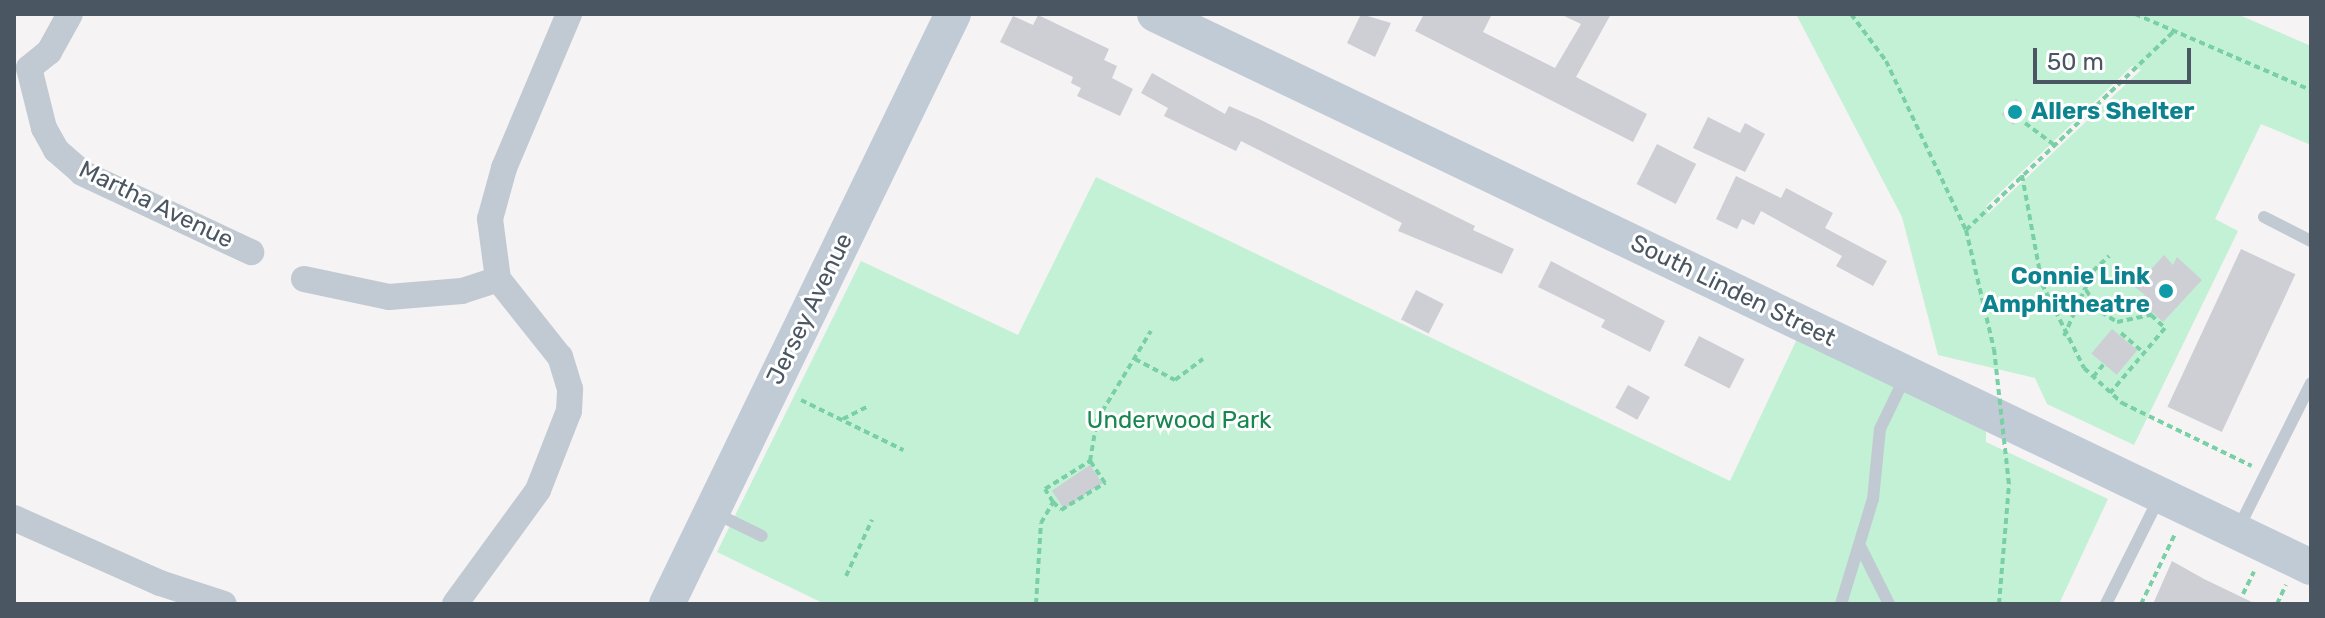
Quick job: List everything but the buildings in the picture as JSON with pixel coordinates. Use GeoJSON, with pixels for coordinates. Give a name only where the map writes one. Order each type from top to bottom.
{"type":"FeatureCollection","features":[{"type":"Feature","properties":{"kind":"main road","name":"Jersey Avenue"},"geometry":{"type":"LineString","coordinates":[[667,604],[953,14]]}},
{"type":"Feature","properties":{"kind":"main road","name":"South Linden Street"},"geometry":{"type":"LineString","coordinates":[[1155,14],[2237,532],[2299,575]]}},
{"type":"Feature","properties":{"kind":"street"},"geometry":{"type":"LineString","coordinates":[[22,69],[49,52],[70,14]]}},
{"type":"Feature","properties":{"kind":"street"},"geometry":{"type":"LineString","coordinates":[[455,604],[532,501],[569,411],[570,389],[560,357],[498,279],[491,246],[495,192],[569,14]]}},
{"type":"Feature","properties":{"kind":"street","name":"Martha Avenue"},"geometry":{"type":"LineString","coordinates":[[22,69],[44,128],[56,150],[82,173],[251,252]]}},
{"type":"Feature","properties":{"kind":"street"},"geometry":{"type":"LineString","coordinates":[[304,279],[389,297],[462,291],[498,279]]}},
{"type":"Feature","properties":{"kind":"street"},"geometry":{"type":"LineString","coordinates":[[14,518],[160,583],[224,604]]}},
{"type":"Feature","properties":{"kind":"lane"},"geometry":{"type":"LineString","coordinates":[[2264,217],[2311,241]]}},
{"type":"Feature","properties":{"kind":"lane"},"geometry":{"type":"LineString","coordinates":[[1841,604],[1861,548],[1873,499],[1880,429],[1907,374]]}},
{"type":"Feature","properties":{"kind":"lane"},"geometry":{"type":"LineString","coordinates":[[2237,532],[2311,383]]}},
{"type":"Feature","properties":{"kind":"lane"},"geometry":{"type":"LineString","coordinates":[[2106,604],[2160,495]]}},
{"type":"Feature","properties":{"kind":"lane"},"geometry":{"type":"LineString","coordinates":[[713,511],[762,536]]}},
{"type":"Feature","properties":{"kind":"lane"},"geometry":{"type":"LineString","coordinates":[[1861,548],[1889,604]]}},
{"type":"Feature","properties":{"kind":"path"},"geometry":{"type":"LineString","coordinates":[[1851,14],[1886,61],[1966,230],[1994,349],[2009,484],[1999,604]]}},
{"type":"Feature","properties":{"kind":"path"},"geometry":{"type":"LineString","coordinates":[[2135,14],[2311,90]]}},
{"type":"Feature","properties":{"kind":"path"},"geometry":{"type":"LineString","coordinates":[[1966,230],[2174,31]]}},
{"type":"Feature","properties":{"kind":"path"},"geometry":{"type":"LineString","coordinates":[[2025,123],[2054,145]]}},
{"type":"Feature","properties":{"kind":"path"},"geometry":{"type":"LineString","coordinates":[[2022,175],[2042,284],[2064,336],[2093,377],[2110,393],[2267,473]]}},
{"type":"Feature","properties":{"kind":"path"},"geometry":{"type":"LineString","coordinates":[[2064,336],[2093,271],[2109,256]]}},
{"type":"Feature","properties":{"kind":"path"},"geometry":{"type":"LineString","coordinates":[[2086,290],[2106,317],[2130,323]]}},
{"type":"Feature","properties":{"kind":"path"},"geometry":{"type":"LineString","coordinates":[[2110,393],[2165,328],[2135,300]]}},
{"type":"Feature","properties":{"kind":"path"},"geometry":{"type":"LineString","coordinates":[[2144,353],[2121,334],[2130,323],[2151,315]]}},
{"type":"Feature","properties":{"kind":"path"},"geometry":{"type":"LineString","coordinates":[[1090,461],[1045,489],[1061,510],[1105,483],[1090,461],[1097,420],[1151,331]]}},
{"type":"Feature","properties":{"kind":"path"},"geometry":{"type":"LineString","coordinates":[[1135,359],[1175,380],[1203,359]]}},
{"type":"Feature","properties":{"kind":"path"},"geometry":{"type":"LineString","coordinates":[[2093,377],[2104,364]]}},
{"type":"Feature","properties":{"kind":"path"},"geometry":{"type":"LineString","coordinates":[[801,400],[903,450]]}},
{"type":"Feature","properties":{"kind":"path"},"geometry":{"type":"LineString","coordinates":[[843,419],[867,407]]}},
{"type":"Feature","properties":{"kind":"path"},"geometry":{"type":"LineString","coordinates":[[1036,604],[1041,523],[1053,502]]}},
{"type":"Feature","properties":{"kind":"path"},"geometry":{"type":"LineString","coordinates":[[846,576],[872,520]]}},
{"type":"Feature","properties":{"kind":"path"},"geometry":{"type":"LineString","coordinates":[[2141,604],[2178,530]]}},
{"type":"Feature","properties":{"kind":"path"},"geometry":{"type":"LineString","coordinates":[[2243,594],[2256,568]]}},
{"type":"Feature","properties":{"kind":"path"},"geometry":{"type":"LineString","coordinates":[[2277,604],[2299,575]]}},
{"type":"Feature","properties":{"kind":"green space"},"geometry":{"type":"Polygon","coordinates":[[[1796,14],[2237,14],[2311,46],[2311,145],[2261,124],[2215,219],[2238,231],[2134,445],[2047,404],[2035,378],[1938,355],[1902,217],[1796,14]],[[2132,66],[1986,206],[1988,214],[2141,70],[2132,66]]]}},
{"type":"Feature","properties":{"kind":"green space","name":"Underwood Park"},"geometry":{"type":"Polygon","coordinates":[[[1096,177],[1730,481],[1798,337],[1986,431],[1986,442],[2108,499],[2059,604],[825,604],[717,552],[861,261],[1018,335],[1096,177]]]}},
{"type":"Feature","properties":{"kind":"place","name":"Allers Shelter"},"geometry":{"type":"Point","coordinates":[2015,112]}},
{"type":"Feature","properties":{"kind":"place","name":"Connie Link Amphitheatre"},"geometry":{"type":"Point","coordinates":[2166,291]}}]}
